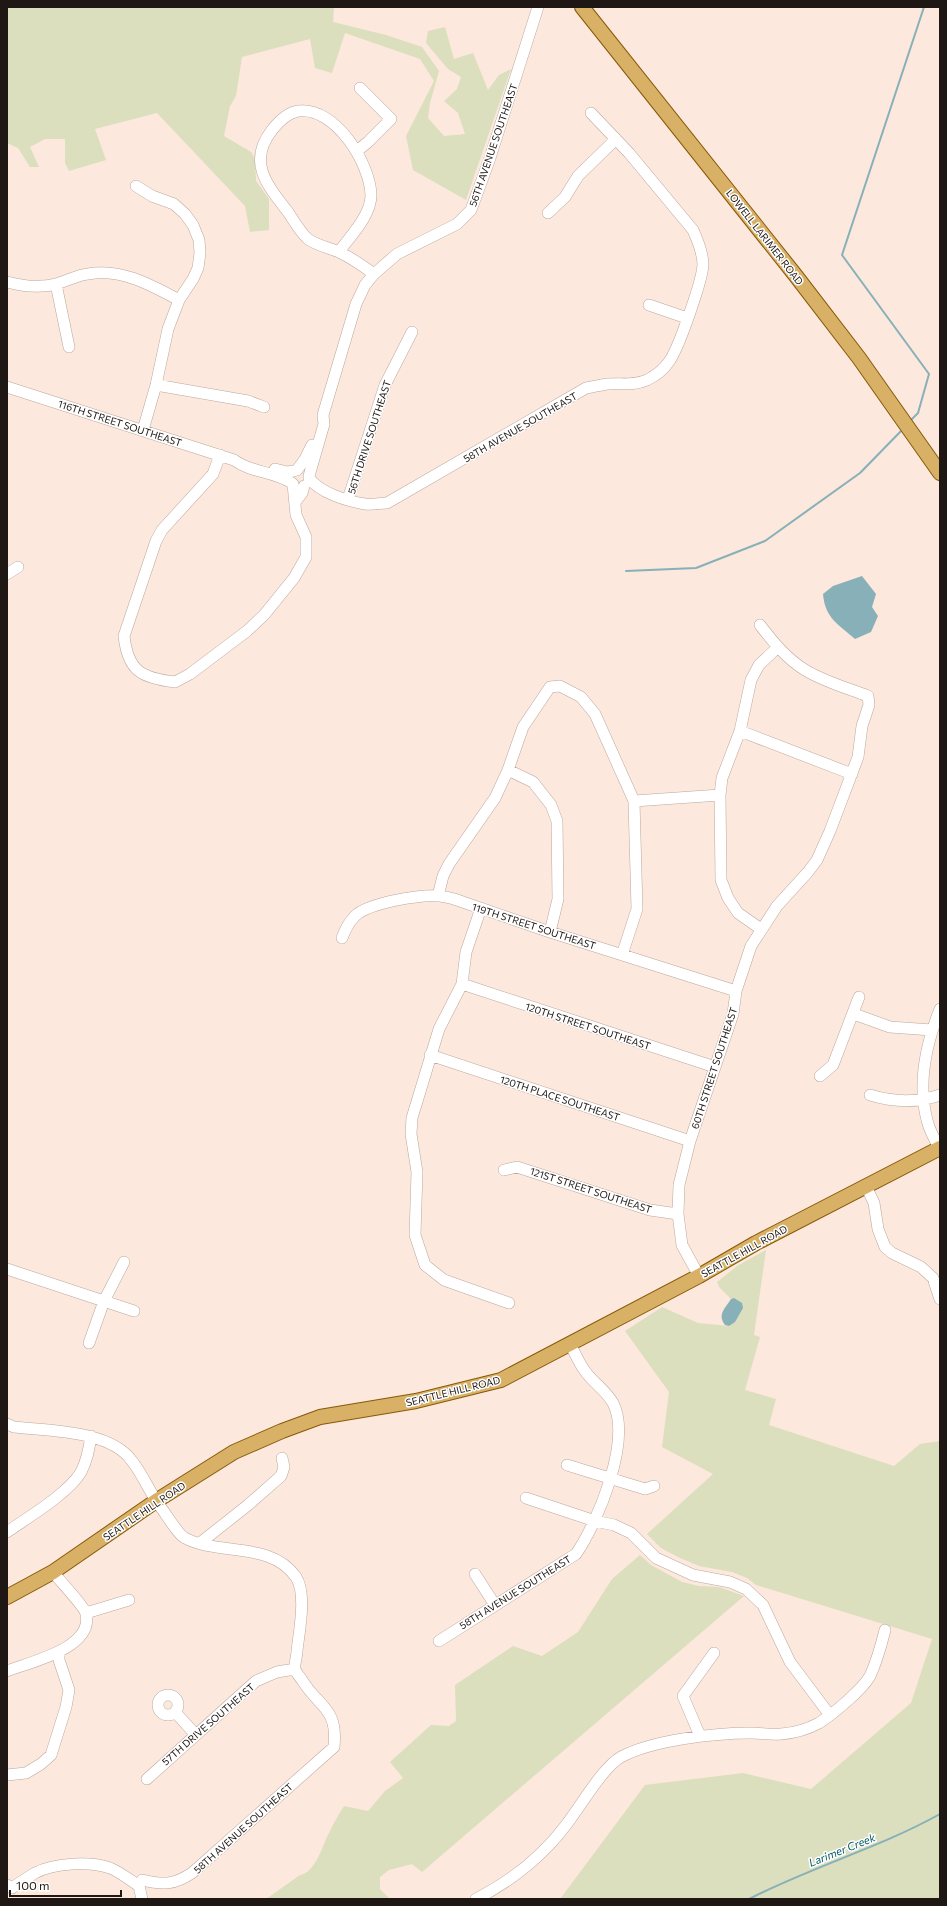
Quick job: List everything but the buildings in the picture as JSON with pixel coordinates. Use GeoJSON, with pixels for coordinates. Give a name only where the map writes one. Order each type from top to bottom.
{"type":"FeatureCollection","features":[{"type":"Feature","properties":{"kind":"main road","name":"LOWELL LARIMER ROAD"},"geometry":{"type":"LineString","coordinates":[[582,7],[796,276],[859,358],[940,473]]}},
{"type":"Feature","properties":{"kind":"main road","name":"SEATTLE HILL ROAD"},"geometry":{"type":"LineString","coordinates":[[7,1597],[53,1572],[156,1501],[234,1452],[282,1431],[320,1417],[416,1401],[501,1380],[699,1276],[756,1243],[940,1148]]}},
{"type":"Feature","properties":{"kind":"street","name":"56TH AVENUE SOUTHEAST"},"geometry":{"type":"LineString","coordinates":[[296,470],[310,450],[318,422],[323,415],[356,304],[365,285],[374,274],[397,254],[457,224],[471,210],[489,161],[538,7]]}},
{"type":"Feature","properties":{"kind":"street"},"geometry":{"type":"LineString","coordinates":[[357,151],[391,119],[360,88]]}},
{"type":"Feature","properties":{"kind":"street"},"geometry":{"type":"LineString","coordinates":[[339,252],[365,217],[371,196],[366,172],[357,151],[327,118],[313,112],[299,111],[286,115],[264,140],[260,156],[263,176],[275,196],[308,239],[354,259],[374,274]]}},
{"type":"Feature","properties":{"kind":"street","name":"58TH AVENUE SOUTHEAST"},"geometry":{"type":"LineString","coordinates":[[302,482],[322,491],[366,504],[387,503],[586,388],[608,384],[634,385],[647,380],[658,373],[668,363],[681,338],[703,266],[702,255],[698,242],[693,230],[629,153],[591,114]]}},
{"type":"Feature","properties":{"kind":"street"},"geometry":{"type":"LineString","coordinates":[[548,212],[565,197],[578,176],[616,139]]}},
{"type":"Feature","properties":{"kind":"street"},"geometry":{"type":"LineString","coordinates":[[136,186],[152,196],[174,204],[185,214],[193,225],[199,240],[200,253],[198,268],[193,279],[179,300],[168,329],[156,385],[143,430]]}},
{"type":"Feature","properties":{"kind":"street"},"geometry":{"type":"LineString","coordinates":[[7,282],[35,286],[56,284],[72,277],[90,273],[112,274],[134,278],[179,300]]}},
{"type":"Feature","properties":{"kind":"street"},"geometry":{"type":"LineString","coordinates":[[56,284],[68,347]]}},
{"type":"Feature","properties":{"kind":"street"},"geometry":{"type":"LineString","coordinates":[[649,305],[688,316]]}},
{"type":"Feature","properties":{"kind":"street","name":"56TH DRIVE SOUTHEAST"},"geometry":{"type":"LineString","coordinates":[[348,499],[385,385],[412,332]]}},
{"type":"Feature","properties":{"kind":"street"},"geometry":{"type":"LineString","coordinates":[[156,385],[248,401],[264,407]]}},
{"type":"Feature","properties":{"kind":"street","name":"116TH STREET SOUTHEAST"},"geometry":{"type":"LineString","coordinates":[[7,387],[220,455],[240,464],[282,477],[302,482],[306,471],[296,470],[287,472],[242,459],[234,460]]}},
{"type":"Feature","properties":{"kind":"street","name":"56TH AVENUE SOUTHEAST"},"geometry":{"type":"LineString","coordinates":[[220,455],[213,474],[162,530],[156,541],[124,636],[125,652],[131,665],[143,674],[157,680],[175,682],[218,653],[264,615],[294,578],[306,557],[306,537],[296,515],[296,501],[302,493],[302,482],[324,424],[323,415]]}},
{"type":"Feature","properties":{"kind":"street"},"geometry":{"type":"LineString","coordinates":[[296,470],[291,476],[302,482]]}},
{"type":"Feature","properties":{"kind":"street"},"geometry":{"type":"LineString","coordinates":[[7,574],[18,567]]}},
{"type":"Feature","properties":{"kind":"street"},"geometry":{"type":"LineString","coordinates":[[760,625],[778,647],[759,665],[752,680],[740,731],[722,778],[720,795],[721,880],[728,898],[738,913],[760,929]]}},
{"type":"Feature","properties":{"kind":"street","name":"60TH STREET SOUTHEAST"},"geometry":{"type":"LineString","coordinates":[[699,1276],[682,1245],[678,1214],[679,1185],[690,1141],[733,1014],[736,991],[750,946],[760,929],[777,906],[817,860],[830,831],[858,757],[862,726],[869,705],[868,696],[810,673],[778,647]]}},
{"type":"Feature","properties":{"kind":"street"},"geometry":{"type":"LineString","coordinates":[[438,896],[446,870],[495,798],[508,770],[523,727],[550,687],[560,686],[581,697],[595,714],[634,801],[637,909],[622,954]]}},
{"type":"Feature","properties":{"kind":"street"},"geometry":{"type":"LineString","coordinates":[[740,731],[852,774]]}},
{"type":"Feature","properties":{"kind":"street"},"geometry":{"type":"LineString","coordinates":[[508,770],[533,782],[551,805],[557,821],[558,899],[550,932]]}},
{"type":"Feature","properties":{"kind":"street"},"geometry":{"type":"LineString","coordinates":[[634,801],[720,795]]}},
{"type":"Feature","properties":{"kind":"street","name":"119TH STREET SOUTHEAST"},"geometry":{"type":"LineString","coordinates":[[342,938],[347,927],[355,916],[370,907],[400,900],[438,896],[454,899],[550,932],[736,991]]}},
{"type":"Feature","properties":{"kind":"street"},"geometry":{"type":"LineString","coordinates":[[481,908],[466,952],[462,984],[439,1029],[412,1118],[411,1134],[417,1172],[415,1235],[425,1265],[444,1280],[509,1303]]}},
{"type":"Feature","properties":{"kind":"street","name":"120TH STREET SOUTHEAST"},"geometry":{"type":"LineString","coordinates":[[462,984],[715,1067]]}},
{"type":"Feature","properties":{"kind":"street"},"geometry":{"type":"LineString","coordinates":[[820,1076],[833,1065],[854,1014],[859,997]]}},
{"type":"Feature","properties":{"kind":"street"},"geometry":{"type":"LineString","coordinates":[[940,1009],[932,1030],[923,1070],[923,1099],[927,1122],[940,1148]]}},
{"type":"Feature","properties":{"kind":"street"},"geometry":{"type":"LineString","coordinates":[[854,1014],[890,1027],[932,1030]]}},
{"type":"Feature","properties":{"kind":"street","name":"120TH PLACE SOUTHEAST"},"geometry":{"type":"LineString","coordinates":[[430,1055],[690,1141]]}},
{"type":"Feature","properties":{"kind":"street"},"geometry":{"type":"LineString","coordinates":[[870,1095],[884,1099],[902,1101],[923,1099],[940,1095]]}},
{"type":"Feature","properties":{"kind":"street","name":"121ST STREET SOUTHEAST"},"geometry":{"type":"LineString","coordinates":[[504,1170],[517,1167],[650,1210],[678,1214]]}},
{"type":"Feature","properties":{"kind":"street"},"geometry":{"type":"LineString","coordinates":[[866,1186],[874,1203],[878,1229],[885,1247],[892,1253],[921,1267],[933,1278],[940,1300]]}},
{"type":"Feature","properties":{"kind":"street"},"geometry":{"type":"LineString","coordinates":[[89,1343],[104,1301],[124,1262]]}},
{"type":"Feature","properties":{"kind":"street"},"geometry":{"type":"LineString","coordinates":[[7,1269],[134,1311]]}},
{"type":"Feature","properties":{"kind":"street","name":"58TH AVENUE SOUTHEAST"},"geometry":{"type":"LineString","coordinates":[[439,1641],[576,1554],[588,1537],[596,1521],[610,1479],[618,1448],[619,1423],[613,1404],[602,1387],[586,1372],[570,1344]]}},
{"type":"Feature","properties":{"kind":"street"},"geometry":{"type":"LineString","coordinates":[[7,1424],[14,1427],[91,1436],[111,1443],[132,1460],[156,1501],[184,1538],[216,1547],[240,1550],[271,1557],[284,1565],[296,1578],[302,1592],[295,1669]]}},
{"type":"Feature","properties":{"kind":"street"},"geometry":{"type":"LineString","coordinates":[[7,1532],[69,1487],[80,1473],[86,1459],[91,1436]]}},
{"type":"Feature","properties":{"kind":"street"},"geometry":{"type":"LineString","coordinates":[[200,1543],[248,1505],[281,1476],[284,1467],[282,1458]]}},
{"type":"Feature","properties":{"kind":"street"},"geometry":{"type":"LineString","coordinates":[[567,1465],[646,1489],[654,1486]]}},
{"type":"Feature","properties":{"kind":"street"},"geometry":{"type":"LineString","coordinates":[[526,1498],[614,1526],[630,1533],[656,1558],[678,1569],[693,1575],[730,1582],[746,1589],[763,1605],[790,1662],[829,1714]]}},
{"type":"Feature","properties":{"kind":"street"},"geometry":{"type":"LineString","coordinates":[[7,1671],[59,1652],[78,1640],[86,1624],[86,1613],[53,1572]]}},
{"type":"Feature","properties":{"kind":"street"},"geometry":{"type":"LineString","coordinates":[[475,1574],[496,1605]]}},
{"type":"Feature","properties":{"kind":"street"},"geometry":{"type":"LineString","coordinates":[[86,1613],[129,1600]]}},
{"type":"Feature","properties":{"kind":"street"},"geometry":{"type":"LineString","coordinates":[[476,1899],[512,1877],[539,1856],[565,1826],[607,1768],[621,1757],[644,1748],[700,1736],[751,1733],[781,1734],[803,1730],[819,1723],[850,1699],[869,1677],[879,1654],[885,1630]]}},
{"type":"Feature","properties":{"kind":"street"},"geometry":{"type":"LineString","coordinates":[[7,1775],[26,1773],[41,1764],[51,1755],[66,1707],[69,1690],[59,1660],[59,1652]]}},
{"type":"Feature","properties":{"kind":"street"},"geometry":{"type":"LineString","coordinates":[[700,1736],[683,1696],[714,1653]]}},
{"type":"Feature","properties":{"kind":"street","name":"58TH AVENUE SOUTHEAST"},"geometry":{"type":"LineString","coordinates":[[9,1887],[36,1873],[66,1865],[86,1864],[109,1868],[126,1872],[142,1880],[170,1884],[182,1880],[192,1873],[334,1747],[336,1732],[333,1720],[326,1707],[307,1688],[295,1669]]}},
{"type":"Feature","properties":{"kind":"street","name":"57TH DRIVE SOUTHEAST"},"geometry":{"type":"LineString","coordinates":[[147,1779],[195,1734],[256,1681],[277,1672],[295,1669]]}},
{"type":"Feature","properties":{"kind":"street"},"geometry":{"type":"LineString","coordinates":[[175,1712],[195,1734]]}},
{"type":"Feature","properties":{"kind":"street"},"geometry":{"type":"LineString","coordinates":[[117,1871],[138,1886],[142,1899]]}},
{"type":"Feature","properties":{"kind":"street"},"geometry":{"type":"LineString","coordinates":[[142,1880],[146,1886],[148,1899]]}},
{"type":"Feature","properties":{"kind":"street"},"geometry":{"type":"LineString","coordinates":[[8,1899],[9,1887]]}},
{"type":"Feature","properties":{"kind":"green space"},"geometry":{"type":"Polygon","coordinates":[[[7,7],[334,7],[333,22],[386,35],[422,47],[439,71],[430,103],[428,118],[444,136],[465,134],[458,113],[444,101],[457,89],[461,77],[448,69],[426,43],[428,31],[445,27],[454,59],[473,53],[488,90],[499,75],[511,69],[466,200],[413,170],[406,136],[434,81],[420,59],[345,33],[332,73],[315,68],[310,39],[242,57],[236,96],[230,106],[224,136],[251,152],[255,159],[256,181],[269,199],[269,230],[250,232],[245,206],[157,113],[95,129],[106,160],[69,171],[65,163],[65,139],[45,139],[30,147],[39,167],[30,167],[18,148],[7,143],[7,7]]]}},
{"type":"Feature","properties":{"kind":"green space"},"geometry":{"type":"Polygon","coordinates":[[[766,1250],[754,1335],[760,1337],[745,1390],[776,1399],[769,1425],[894,1466],[920,1444],[940,1441],[940,1899],[560,1899],[645,1785],[743,1773],[811,1789],[911,1703],[932,1639],[756,1585],[747,1578],[732,1572],[699,1566],[661,1548],[647,1534],[713,1474],[662,1447],[669,1392],[625,1331],[662,1307],[698,1323],[730,1326],[734,1298],[731,1299],[719,1287],[717,1282],[737,1266],[766,1250]]]}},
{"type":"Feature","properties":{"kind":"green space"},"geometry":{"type":"Polygon","coordinates":[[[640,1555],[651,1565],[682,1582],[699,1586],[719,1587],[744,1596],[422,1872],[412,1864],[389,1870],[380,1877],[380,1889],[390,1899],[266,1899],[310,1869],[315,1863],[333,1824],[344,1806],[368,1811],[385,1791],[403,1778],[390,1762],[431,1725],[449,1726],[456,1721],[455,1685],[513,1646],[542,1656],[578,1632],[612,1579],[640,1555]]]}},
{"type":"Feature","properties":{"kind":"water"},"geometry":{"type":"Polygon","coordinates":[[[862,576],[876,594],[872,607],[878,616],[871,632],[855,639],[833,620],[826,609],[823,594],[833,586],[862,576]]]}},
{"type":"Feature","properties":{"kind":"water"},"geometry":{"type":"Polygon","coordinates":[[[734,1298],[742,1303],[743,1308],[735,1322],[729,1326],[725,1325],[722,1318],[723,1312],[731,1299],[734,1298]]]}},
{"type":"Feature","properties":{"kind":"waterway"},"geometry":{"type":"LineString","coordinates":[[910,421],[918,413],[929,374],[842,255],[924,7]]}},
{"type":"Feature","properties":{"kind":"waterway"},"geometry":{"type":"LineString","coordinates":[[626,571],[696,568],[765,541],[860,473],[903,429]]}},
{"type":"Feature","properties":{"kind":"waterway","name":"Larimer Creek"},"geometry":{"type":"LineString","coordinates":[[749,1899],[796,1877],[893,1837],[940,1814]]}}]}
